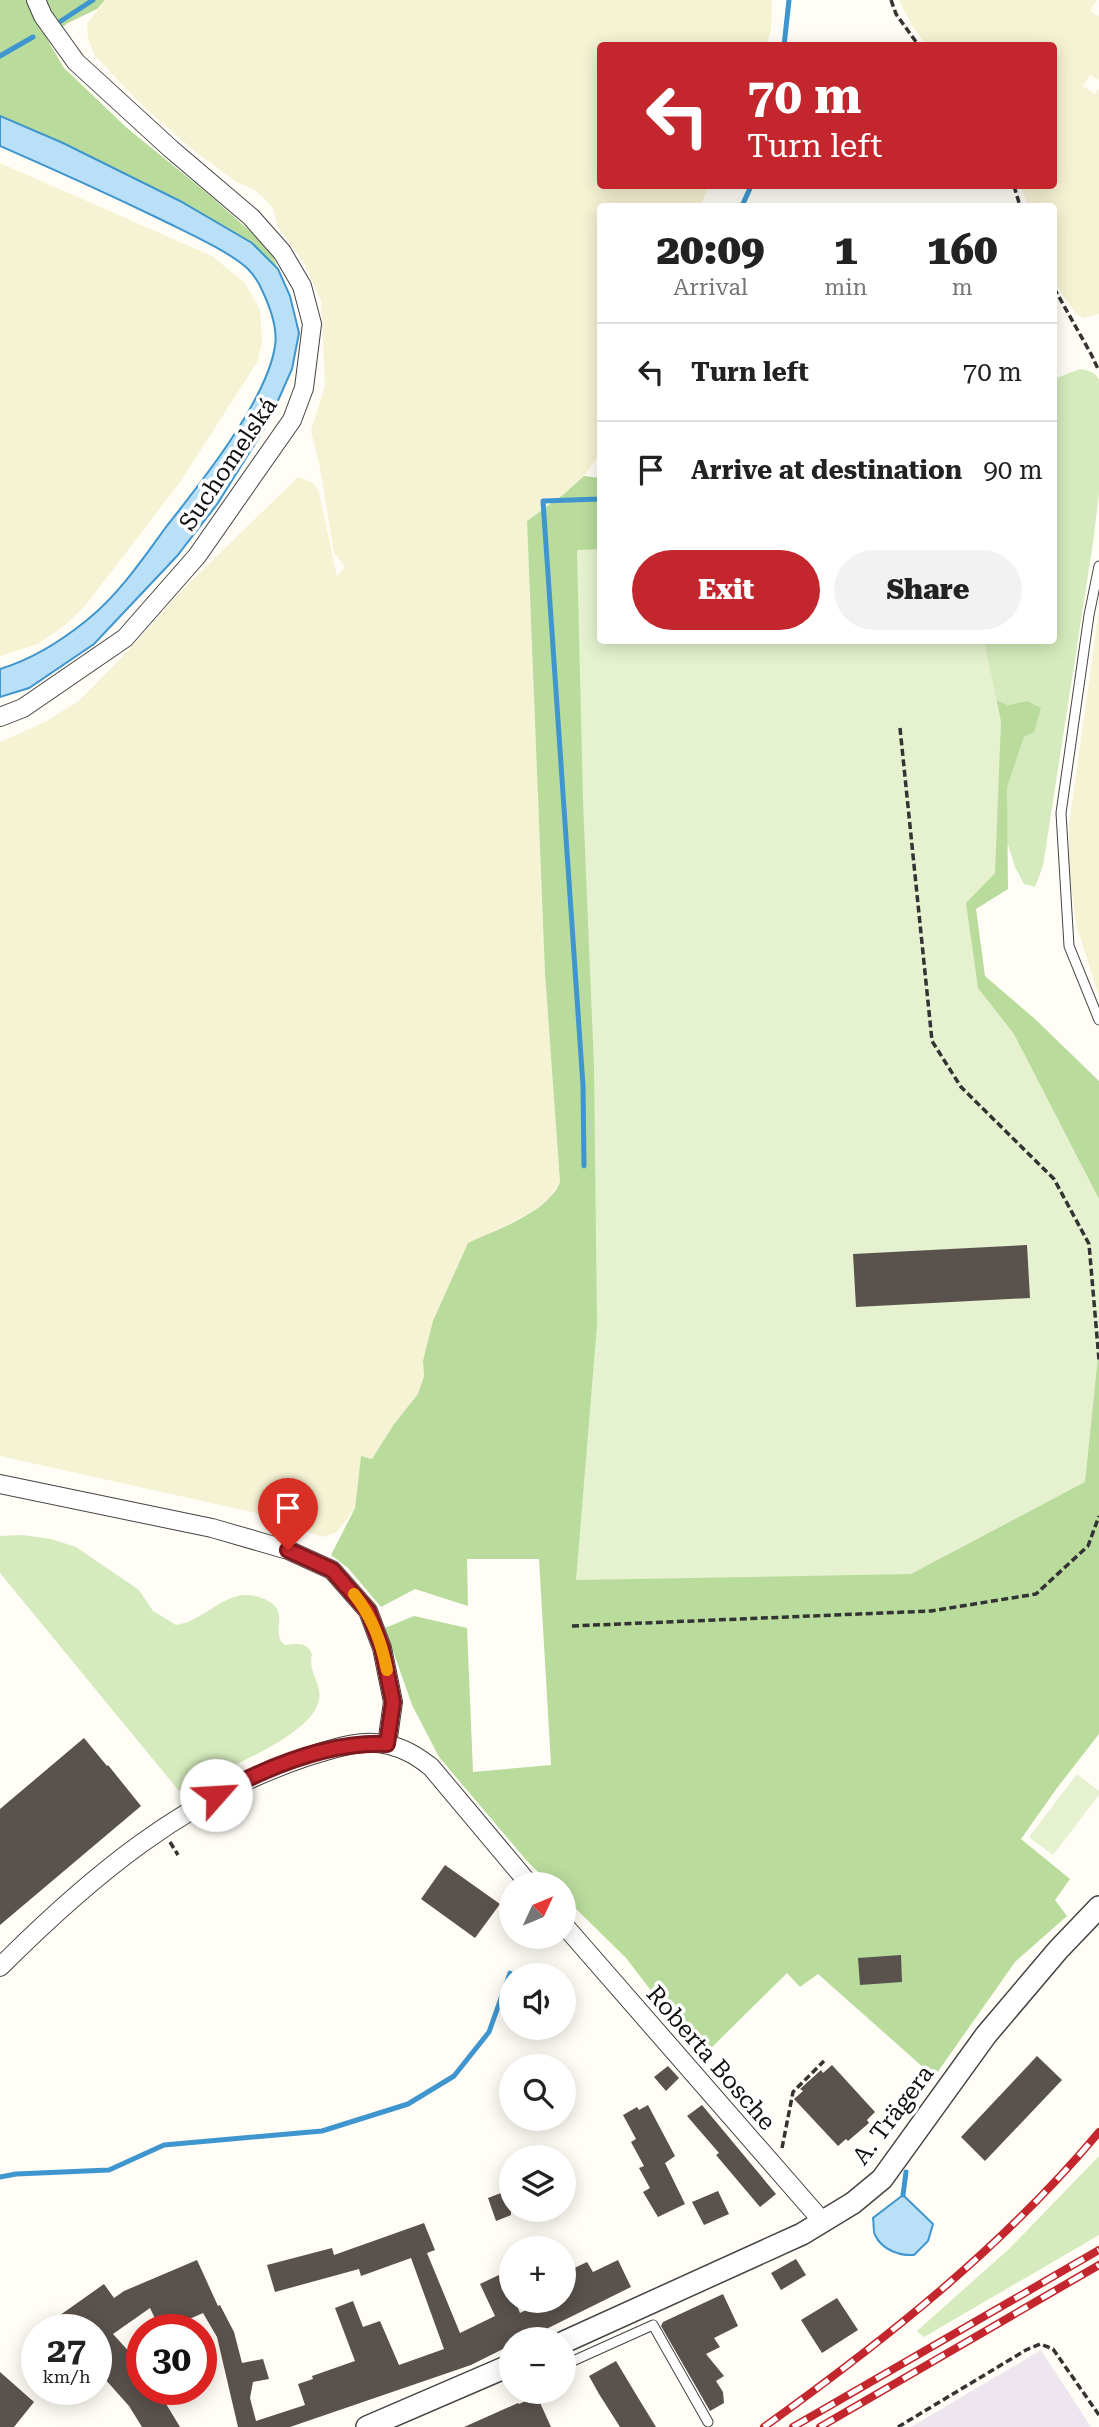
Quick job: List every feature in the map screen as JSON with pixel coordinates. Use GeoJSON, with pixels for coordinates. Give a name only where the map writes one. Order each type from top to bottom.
{"type":"FeatureCollection","features":[{"type":"Feature","properties":{"kind":"street","name":"Suchomelská"},"geometry":{"type":"LineString","coordinates":[[0,717],[23,708],[125,638],[197,556],[292,420],[304,388],[312,324],[302,286],[282,252],[251,217],[171,149],[76,62],[43,16],[36,0]]}},
{"type":"Feature","properties":{"kind":"street"},"geometry":{"type":"LineString","coordinates":[[0,1484],[212,1528],[288,1550],[332,1570],[368,1611],[382,1648],[393,1702],[387,1744]]}},
{"type":"Feature","properties":{"kind":"street"},"geometry":{"type":"LineString","coordinates":[[0,1967],[106,1870],[202,1802],[274,1768],[344,1745],[387,1744],[411,1752],[431,1768],[519,1872]]}},
{"type":"Feature","properties":{"kind":"street","name":"A. Trägera"},"geometry":{"type":"LineString","coordinates":[[576,2337],[823,2222],[853,2203],[882,2179],[986,2035],[1058,1950],[1099,1907]]}},
{"type":"Feature","properties":{"kind":"street","name":"Roberta Bosche"},"geometry":{"type":"LineString","coordinates":[[576,1939],[823,2222]]}},
{"type":"Feature","properties":{"kind":"street"},"geometry":{"type":"LineString","coordinates":[[367,2427],[499,2370]]}},
{"type":"Feature","properties":{"kind":"lane"},"geometry":{"type":"LineString","coordinates":[[1099,566],[1089,615],[1061,813],[1069,946],[1099,1020]]}},
{"type":"Feature","properties":{"kind":"lane"},"geometry":{"type":"LineString","coordinates":[[576,2360],[653,2325],[708,2422]]}},
{"type":"Feature","properties":{"kind":"path"},"geometry":{"type":"LineString","coordinates":[[891,0],[896,14],[916,42]]}},
{"type":"Feature","properties":{"kind":"path"},"geometry":{"type":"LineString","coordinates":[[1057,294],[1099,372]]}},
{"type":"Feature","properties":{"kind":"path"},"geometry":{"type":"LineString","coordinates":[[900,728],[932,1041],[961,1087],[1055,1179],[1089,1244],[1099,1360]]}},
{"type":"Feature","properties":{"kind":"path"},"geometry":{"type":"LineString","coordinates":[[572,1626],[932,1611],[1036,1594],[1088,1546],[1099,1516]]}},
{"type":"Feature","properties":{"kind":"path"},"geometry":{"type":"LineString","coordinates":[[777,2171],[793,2092],[824,2061]]}},
{"type":"Feature","properties":{"kind":"path"},"geometry":{"type":"LineString","coordinates":[[898,2427],[1040,2344],[1053,2349],[1099,2415]]}},
{"type":"Feature","properties":{"kind":"shaded area"},"geometry":{"type":"Polygon","coordinates":[[[105,0],[772,0],[771,31],[767,42],[597,42],[597,189],[708,189],[701,203],[597,203],[597,457],[584,476],[527,522],[545,974],[560,1182],[550,1198],[528,1214],[468,1244],[423,1361],[424,1376],[418,1394],[394,1424],[372,1459],[361,1456],[355,1508],[337,1532],[322,1537],[260,1514],[0,1456],[0,742],[45,722],[80,700],[181,591],[298,477],[313,483],[319,492],[337,576],[345,566],[334,553],[320,467],[311,431],[325,385],[321,301],[304,263],[278,227],[273,209],[265,199],[193,150],[142,105],[95,56],[88,39],[87,24],[105,0]]]}},
{"type":"Feature","properties":{"kind":"shaded area"},"geometry":{"type":"Polygon","coordinates":[[[899,0],[1097,0],[1090,11],[1099,16],[1099,80],[1090,75],[1083,86],[1095,94],[1099,88],[1099,314],[1084,318],[1077,315],[1058,288],[1057,203],[1027,203],[1022,189],[1057,189],[1057,42],[924,42],[899,0]]]}},
{"type":"Feature","properties":{"kind":"shaded area"},"geometry":{"type":"Polygon","coordinates":[[[0,163],[212,256],[245,283],[260,310],[262,341],[258,361],[180,482],[85,606],[64,626],[38,644],[0,656],[0,163]]]}},
{"type":"Feature","properties":{"kind":"shaded area"},"geometry":{"type":"Polygon","coordinates":[[[1099,609],[1099,997],[1076,924],[1069,868],[1069,825],[1099,609]]]}},
{"type":"Feature","properties":{"kind":"shaded area"},"geometry":{"type":"Polygon","coordinates":[[[1041,2350],[1091,2427],[911,2427],[1041,2350]]]}},
{"type":"Feature","properties":{"kind":"green space"},"geometry":{"type":"Polygon","coordinates":[[[0,0],[105,0],[97,9],[68,23],[47,39],[64,68],[127,128],[270,249],[278,269],[252,243],[180,201],[63,143],[0,116],[0,0]]]}},
{"type":"Feature","properties":{"kind":"green space"},"geometry":{"type":"Polygon","coordinates":[[[1080,369],[1098,377],[1099,494],[1043,866],[1035,887],[1024,884],[1015,867],[1005,835],[1006,787],[1024,737],[1028,701],[1008,705],[996,700],[975,644],[1057,644],[1057,378],[1080,369]]]}},
{"type":"Feature","properties":{"kind":"green space"},"geometry":{"type":"Polygon","coordinates":[[[584,476],[597,478],[597,644],[626,644],[996,700],[1008,705],[1027,701],[1041,708],[1034,732],[1024,737],[1007,787],[1008,889],[976,909],[985,976],[1035,1019],[1099,1081],[1099,1734],[1021,1839],[1070,1879],[1055,1900],[1067,1916],[1015,1962],[920,2097],[924,2068],[818,1974],[800,1987],[787,1973],[702,2057],[626,1958],[576,1909],[576,1872],[538,1872],[439,1757],[412,1705],[385,1628],[414,1616],[467,1628],[473,1772],[551,1765],[539,1559],[467,1559],[468,1606],[415,1589],[381,1607],[348,1568],[331,1555],[355,1508],[361,1456],[372,1459],[394,1424],[418,1394],[424,1376],[423,1361],[433,1321],[468,1243],[533,1211],[554,1193],[560,1182],[545,974],[527,521],[584,476]]]}},
{"type":"Feature","properties":{"kind":"green space"},"geometry":{"type":"Polygon","coordinates":[[[597,549],[597,644],[985,644],[1001,721],[995,873],[966,903],[978,988],[1014,1034],[1099,1199],[1099,1348],[1085,1482],[911,1574],[576,1580],[597,1325],[594,1067],[583,801],[577,550],[597,549]]]}},
{"type":"Feature","properties":{"kind":"green space"},"geometry":{"type":"Polygon","coordinates":[[[23,1535],[51,1539],[76,1547],[139,1590],[153,1611],[176,1625],[196,1618],[234,1597],[255,1596],[268,1601],[279,1613],[280,1640],[285,1645],[304,1645],[312,1654],[312,1668],[319,1692],[317,1706],[294,1732],[276,1744],[179,1791],[0,1573],[0,1536],[23,1535]]]}},
{"type":"Feature","properties":{"kind":"green space"},"geometry":{"type":"Polygon","coordinates":[[[1077,1774],[1099,1791],[1099,1795],[1053,1855],[1029,1837],[1077,1774]]]}},
{"type":"Feature","properties":{"kind":"green space"},"geometry":{"type":"Polygon","coordinates":[[[1099,2156],[1099,2235],[924,2337],[917,2331],[1009,2249],[1099,2156]]]}},
{"type":"Feature","properties":{"kind":"water"},"geometry":{"type":"Polygon","coordinates":[[[0,116],[63,143],[180,201],[252,243],[278,269],[290,296],[299,333],[292,369],[269,421],[218,503],[177,556],[94,644],[29,688],[0,697],[0,669],[35,655],[77,628],[99,610],[139,564],[246,416],[269,368],[276,339],[268,303],[247,268],[219,249],[184,231],[0,146],[0,116]]]}},
{"type":"Feature","properties":{"kind":"water"},"geometry":{"type":"Polygon","coordinates":[[[903,2195],[933,2224],[928,2241],[914,2255],[897,2253],[887,2248],[878,2240],[874,2231],[873,2218],[903,2195]]]}},
{"type":"Feature","properties":{"kind":"building"},"geometry":{"type":"Polygon","coordinates":[[[1027,1245],[1030,1298],[856,1307],[853,1254],[1027,1245]]]}},
{"type":"Feature","properties":{"kind":"building"},"geometry":{"type":"Polygon","coordinates":[[[84,1738],[141,1806],[0,1925],[0,1809],[84,1738]]]}},
{"type":"Feature","properties":{"kind":"building"},"geometry":{"type":"Polygon","coordinates":[[[445,1865],[499,1905],[475,1938],[421,1899],[445,1865]]]}},
{"type":"Feature","properties":{"kind":"building"},"geometry":{"type":"Polygon","coordinates":[[[901,1955],[902,1982],[860,1985],[858,1958],[901,1955]]]}},
{"type":"Feature","properties":{"kind":"building"},"geometry":{"type":"Polygon","coordinates":[[[1037,2056],[1062,2080],[985,2161],[961,2137],[1037,2056]]]}},
{"type":"Feature","properties":{"kind":"building"},"geometry":{"type":"Polygon","coordinates":[[[832,2065],[875,2112],[867,2120],[869,2123],[838,2146],[794,2099],[803,2091],[800,2089],[821,2070],[823,2073],[832,2065]]]}},
{"type":"Feature","properties":{"kind":"building"},"geometry":{"type":"Polygon","coordinates":[[[668,2066],[679,2078],[666,2091],[654,2077],[668,2066]]]}},
{"type":"Feature","properties":{"kind":"building"},"geometry":{"type":"Polygon","coordinates":[[[648,2105],[675,2156],[665,2163],[685,2204],[658,2217],[643,2192],[650,2188],[639,2168],[644,2166],[631,2142],[636,2139],[623,2115],[637,2107],[639,2110],[648,2105]]]}},
{"type":"Feature","properties":{"kind":"building"},"geometry":{"type":"Polygon","coordinates":[[[702,2105],[776,2194],[760,2207],[687,2116],[702,2105]]]}},
{"type":"Feature","properties":{"kind":"building"},"geometry":{"type":"Polygon","coordinates":[[[718,2191],[729,2214],[704,2225],[692,2202],[718,2191]]]}},
{"type":"Feature","properties":{"kind":"building"},"geometry":{"type":"Polygon","coordinates":[[[499,2194],[499,2220],[496,2221],[488,2198],[499,2194]]]}},
{"type":"Feature","properties":{"kind":"building"},"geometry":{"type":"Polygon","coordinates":[[[424,2223],[435,2250],[427,2253],[460,2333],[495,2316],[480,2284],[499,2275],[499,2313],[576,2313],[576,2267],[587,2262],[593,2272],[618,2260],[631,2287],[550,2327],[499,2327],[499,2351],[471,2365],[290,2427],[238,2427],[217,2337],[217,2314],[153,2314],[150,2308],[141,2314],[126,2314],[126,2325],[113,2334],[126,2348],[126,2403],[112,2387],[112,2314],[62,2314],[104,2284],[114,2298],[124,2291],[197,2260],[218,2306],[220,2305],[234,2332],[242,2363],[263,2359],[269,2379],[253,2382],[250,2398],[256,2421],[305,2405],[298,2384],[313,2379],[312,2376],[355,2361],[335,2308],[353,2301],[363,2327],[380,2321],[399,2365],[444,2349],[411,2258],[361,2276],[359,2269],[275,2292],[267,2265],[332,2248],[334,2255],[424,2223]]]}},
{"type":"Feature","properties":{"kind":"building"},"geometry":{"type":"Polygon","coordinates":[[[796,2259],[806,2275],[781,2290],[771,2273],[796,2259]]]}},
{"type":"Feature","properties":{"kind":"building"},"geometry":{"type":"Polygon","coordinates":[[[723,2294],[738,2326],[714,2338],[720,2347],[706,2354],[724,2376],[716,2381],[723,2392],[724,2403],[710,2411],[661,2326],[663,2322],[723,2294]]]}},
{"type":"Feature","properties":{"kind":"building"},"geometry":{"type":"Polygon","coordinates":[[[837,2298],[858,2330],[822,2353],[801,2320],[837,2298]]]}},
{"type":"Feature","properties":{"kind":"building"},"geometry":{"type":"Polygon","coordinates":[[[616,2361],[656,2427],[620,2427],[599,2394],[589,2376],[616,2361]]]}},
{"type":"Feature","properties":{"kind":"building"},"geometry":{"type":"Polygon","coordinates":[[[0,2372],[21,2391],[21,2405],[32,2405],[14,2427],[0,2427],[0,2372]]]}},
{"type":"Feature","properties":{"kind":"building"},"geometry":{"type":"Polygon","coordinates":[[[516,2404],[541,2404],[551,2427],[464,2427],[516,2404]]]}},
{"type":"Feature","properties":{"kind":"building"},"geometry":{"type":"Polygon","coordinates":[[[167,2405],[180,2427],[142,2427],[129,2406],[167,2405]]]}},
{"type":"Feature","properties":{"kind":"waterway"},"geometry":{"type":"LineString","coordinates":[[61,21],[93,0]]}},
{"type":"Feature","properties":{"kind":"waterway"},"geometry":{"type":"LineString","coordinates":[[784,42],[789,0]]}},
{"type":"Feature","properties":{"kind":"waterway"},"geometry":{"type":"LineString","coordinates":[[0,56],[33,37]]}},
{"type":"Feature","properties":{"kind":"waterway"},"geometry":{"type":"LineString","coordinates":[[743,203],[750,189]]}},
{"type":"Feature","properties":{"kind":"waterway"},"geometry":{"type":"LineString","coordinates":[[584,1166],[583,1086],[543,501],[597,499]]}},
{"type":"Feature","properties":{"kind":"waterway"},"geometry":{"type":"LineString","coordinates":[[0,2177],[109,2170],[164,2145],[322,2131],[408,2104],[454,2076],[489,2032],[499,2004]]}},
{"type":"Feature","properties":{"kind":"waterway"},"geometry":{"type":"LineString","coordinates":[[903,2195],[906,2172]]}},
{"type":"Feature","properties":{"kind":"railway"},"geometry":{"type":"LineString","coordinates":[[764,2427],[898,2326],[941,2290],[1023,2214],[1099,2132]]}},
{"type":"Feature","properties":{"kind":"railway"},"geometry":{"type":"LineString","coordinates":[[793,2427],[1099,2250]]}},
{"type":"Feature","properties":{"kind":"railway"},"geometry":{"type":"LineString","coordinates":[[820,2427],[1099,2265]]}},
{"type":"Feature","properties":{"kind":"slow traffic"},"geometry":{"type":"LineString","coordinates":[[354,1594],[368,1611],[376,1628],[387,1670]]}},
{"type":"Feature","properties":{"kind":"route"},"geometry":{"type":"LineString","coordinates":[[216,1795],[274,1768],[344,1745],[387,1744],[393,1702],[382,1648],[368,1611],[332,1570],[288,1550]]}}]}
